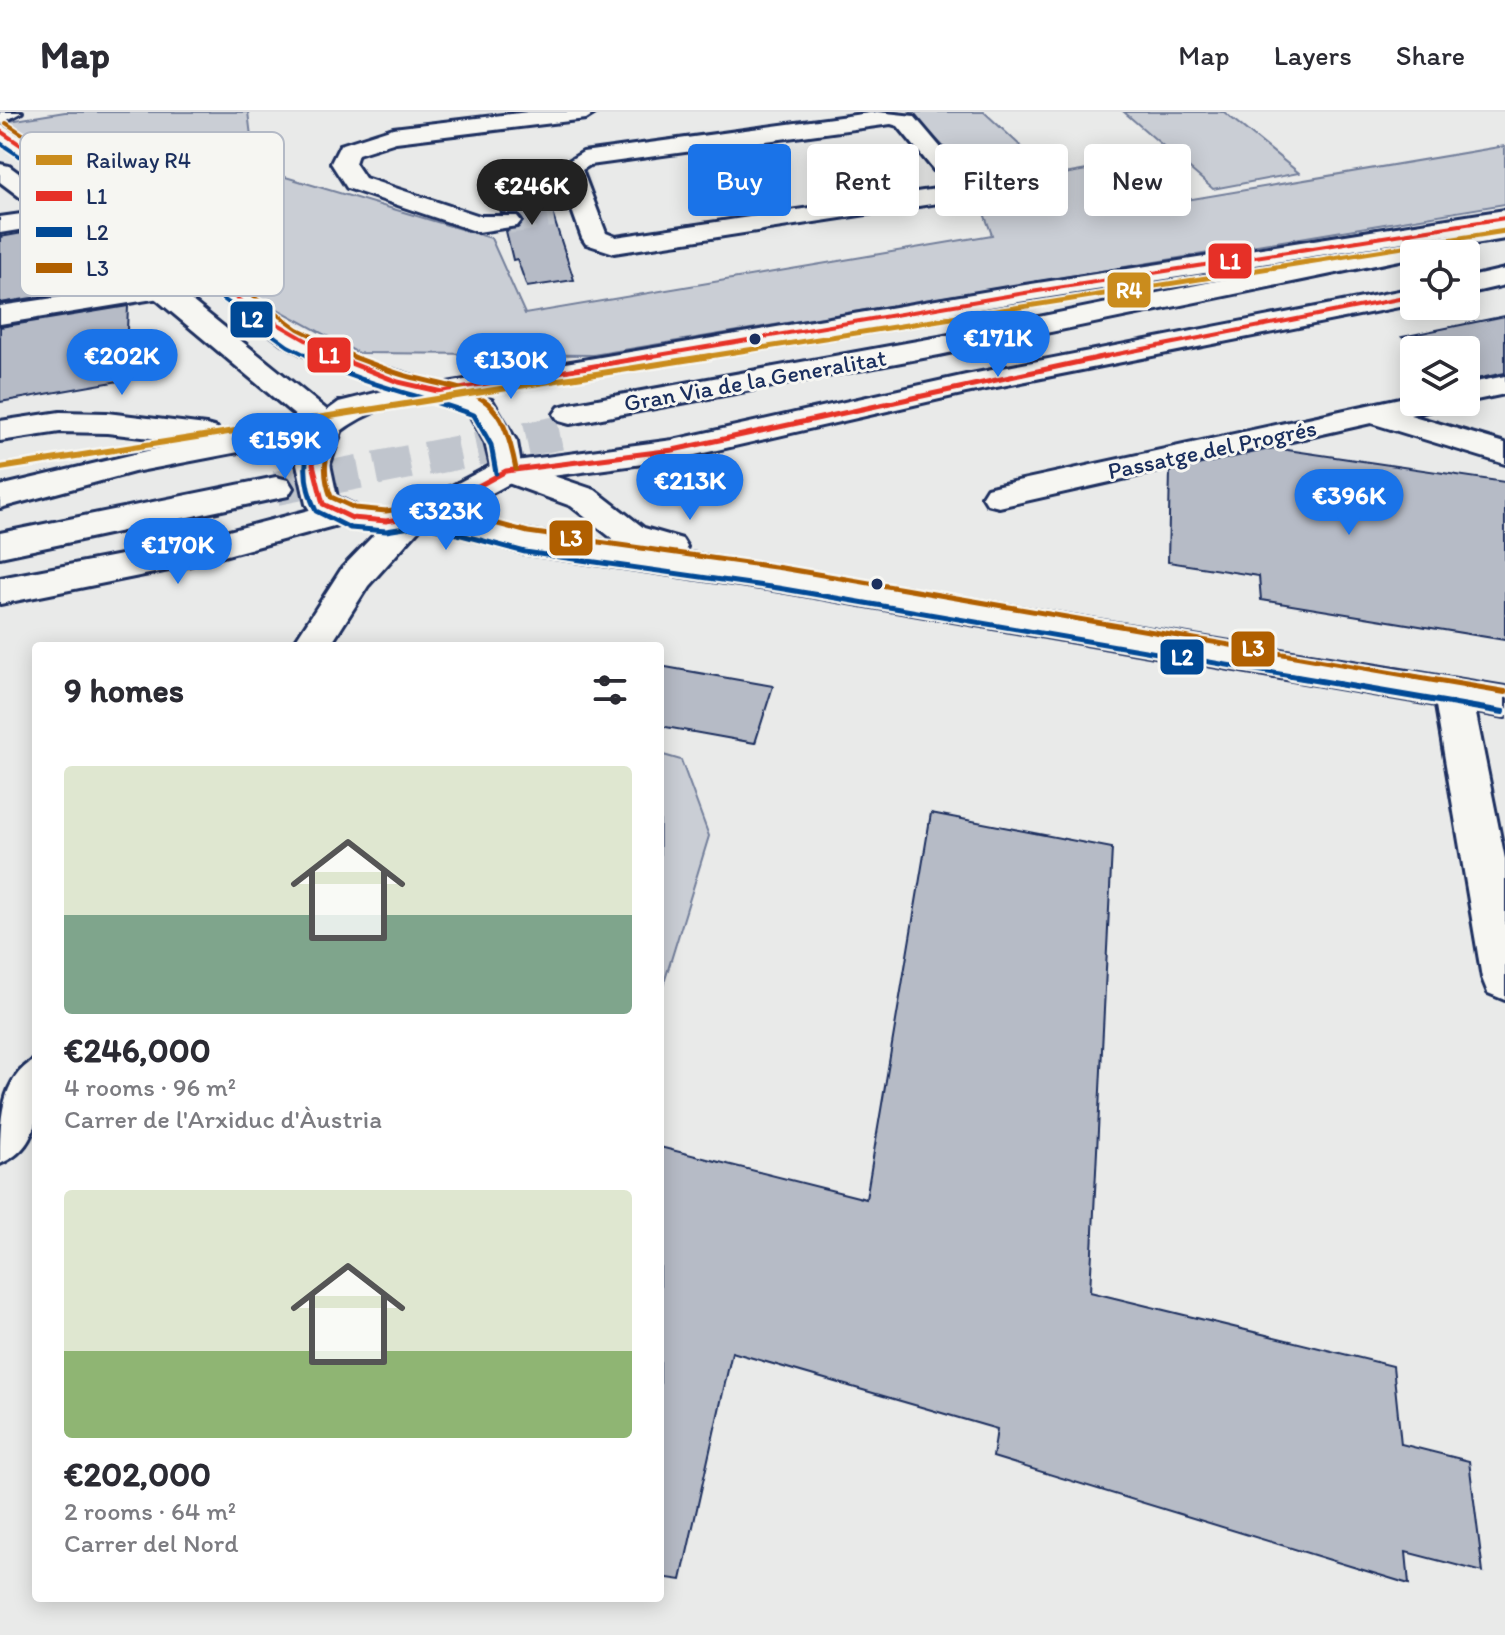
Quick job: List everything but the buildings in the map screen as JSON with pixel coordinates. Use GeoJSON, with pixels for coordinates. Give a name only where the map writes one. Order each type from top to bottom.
{"type":"FeatureCollection","features":[{"type":"Feature","properties":{"kind":"street"},"geometry":{"type":"LineString","coordinates":[[0,117],[11,112]]}},
{"type":"Feature","properties":{"kind":"street"},"geometry":{"type":"LineString","coordinates":[[508,221],[478,224],[356,183],[343,163],[348,150],[393,135],[543,114],[586,112]]}},
{"type":"Feature","properties":{"kind":"street"},"geometry":{"type":"LineString","coordinates":[[775,112],[786,126],[800,129]]}},
{"type":"Feature","properties":{"kind":"street"},"geometry":{"type":"LineString","coordinates":[[891,117],[906,121],[960,186],[951,194],[614,245],[595,238],[569,168],[583,159],[710,131],[800,129],[891,117]]}},
{"type":"Feature","properties":{"kind":"street"},"geometry":{"type":"LineString","coordinates":[[0,131],[20,144]]}},
{"type":"Feature","properties":{"kind":"street"},"geometry":{"type":"LineString","coordinates":[[0,171],[20,185]]}},
{"type":"Feature","properties":{"kind":"street"},"geometry":{"type":"LineString","coordinates":[[553,214],[584,210]]}},
{"type":"Feature","properties":{"kind":"street"},"geometry":{"type":"LineString","coordinates":[[1505,218],[1277,251],[433,391],[350,409],[327,426],[314,447],[313,479],[323,504],[346,516],[386,521],[418,516],[526,542],[780,578],[1505,702]]}},
{"type":"Feature","properties":{"kind":"street"},"geometry":{"type":"LineString","coordinates":[[0,225],[20,222]]}},
{"type":"Feature","properties":{"kind":"street","name":"Gran Via de la Generalitat"},"geometry":{"type":"LineString","coordinates":[[1461,240],[1505,231]]}},
{"type":"Feature","properties":{"kind":"street","name":"Gran Via de la Generalitat"},"geometry":{"type":"LineString","coordinates":[[1400,252],[572,422],[1400,279]]}},
{"type":"Feature","properties":{"kind":"street"},"geometry":{"type":"LineString","coordinates":[[1480,265],[1505,261]]}},
{"type":"Feature","properties":{"kind":"street"},"geometry":{"type":"LineString","coordinates":[[1480,283],[1505,277]]}},
{"type":"Feature","properties":{"kind":"street"},"geometry":{"type":"LineString","coordinates":[[0,315],[123,296]]}},
{"type":"Feature","properties":{"kind":"street"},"geometry":{"type":"LineString","coordinates":[[170,296],[234,346],[327,426]]}},
{"type":"Feature","properties":{"kind":"street"},"geometry":{"type":"LineString","coordinates":[[235,296],[293,338],[341,363],[481,407],[501,442],[506,471]]}},
{"type":"Feature","properties":{"kind":"street"},"geometry":{"type":"LineString","coordinates":[[314,642],[355,577],[418,516],[506,471],[673,450],[966,384],[1400,299]]}},
{"type":"Feature","properties":{"kind":"street"},"geometry":{"type":"LineString","coordinates":[[1480,390],[1505,385]]}},
{"type":"Feature","properties":{"kind":"street","name":"Passatge del Progrés"},"geometry":{"type":"LineString","coordinates":[[999,496],[1400,408]]}},
{"type":"Feature","properties":{"kind":"street"},"geometry":{"type":"LineString","coordinates":[[1372,414],[1505,454]]}},
{"type":"Feature","properties":{"kind":"street"},"geometry":{"type":"LineString","coordinates":[[0,431],[60,422],[85,422],[244,440]]}},
{"type":"Feature","properties":{"kind":"street"},"geometry":{"type":"LineString","coordinates":[[0,497],[134,462],[327,426]]}},
{"type":"Feature","properties":{"kind":"street"},"geometry":{"type":"LineString","coordinates":[[506,471],[583,498],[632,536],[780,578]]}},
{"type":"Feature","properties":{"kind":"street"},"geometry":{"type":"LineString","coordinates":[[0,524],[276,477],[0,545]]}},
{"type":"Feature","properties":{"kind":"street"},"geometry":{"type":"LineString","coordinates":[[346,516],[355,577]]}},
{"type":"Feature","properties":{"kind":"street"},"geometry":{"type":"LineString","coordinates":[[0,591],[179,556],[346,516]]}},
{"type":"Feature","properties":{"kind":"street"},"geometry":{"type":"LineString","coordinates":[[1453,694],[1505,978]]}},
{"type":"Feature","properties":{"kind":"street"},"geometry":{"type":"LineString","coordinates":[[0,1138],[32,1089]]}},
{"type":"Feature","properties":{"kind":"shaded area"},"geometry":{"type":"Polygon","coordinates":[[[65,112],[248,112],[250,132],[20,132],[3,122],[65,112]]]}},
{"type":"Feature","properties":{"kind":"shaded area"},"geometry":{"type":"Polygon","coordinates":[[[910,112],[984,112],[1018,144],[941,144],[910,112]]]}},
{"type":"Feature","properties":{"kind":"shaded area"},"geometry":{"type":"Polygon","coordinates":[[[1124,112],[1224,112],[1299,173],[1213,189],[1191,170],[1191,144],[1161,144],[1124,112]]]}},
{"type":"Feature","properties":{"kind":"shaded area"},"geometry":{"type":"Polygon","coordinates":[[[1505,146],[1505,204],[593,355],[358,353],[257,296],[284,296],[284,177],[491,238],[525,314],[992,235],[985,216],[1068,216],[1068,173],[1084,171],[1084,216],[1191,216],[1191,199],[1505,146]]]}},
{"type":"Feature","properties":{"kind":"shaded area"},"geometry":{"type":"Polygon","coordinates":[[[664,755],[681,760],[709,836],[664,983],[664,755]]]}},
{"type":"Feature","properties":{"kind":"tunnel"},"geometry":{"type":"LineString","coordinates":[[508,221],[553,214]]}},
{"type":"Feature","properties":{"kind":"tunnel"},"geometry":{"type":"LineString","coordinates":[[276,488],[574,430]]}},
{"type":"Feature","properties":{"kind":"rail line","name":"R4"},"geometry":{"type":"LineString","coordinates":[[0,468],[1505,231]]}},
{"type":"Feature","properties":{"kind":"transit line","name":"L3"},"geometry":{"type":"LineString","coordinates":[[6,123],[20,132]]}},
{"type":"Feature","properties":{"kind":"transit line","name":"L1"},"geometry":{"type":"LineString","coordinates":[[0,131],[20,144]]}},
{"type":"Feature","properties":{"kind":"transit line","name":"L2"},"geometry":{"type":"LineString","coordinates":[[0,143],[20,156]]}},
{"type":"Feature","properties":{"kind":"transit line","name":"L1"},"geometry":{"type":"LineString","coordinates":[[233,296],[320,351],[398,382],[442,392],[1025,293],[1505,218]]}},
{"type":"Feature","properties":{"kind":"transit line","name":"L2"},"geometry":{"type":"LineString","coordinates":[[219,296],[288,346],[338,372],[405,396],[439,402],[474,415],[491,445],[496,473]]}},
{"type":"Feature","properties":{"kind":"transit line","name":"L3"},"geometry":{"type":"LineString","coordinates":[[253,296],[298,329],[345,354],[410,377],[445,382],[486,399],[510,438],[516,469]]}},
{"type":"Feature","properties":{"kind":"transit line","name":"L1"},"geometry":{"type":"LineString","coordinates":[[327,426],[313,464],[323,504],[352,518],[386,521],[425,515],[506,471],[673,450],[966,384],[1400,299]]}},
{"type":"Feature","properties":{"kind":"transit line","name":"L2"},"geometry":{"type":"LineString","coordinates":[[318,421],[306,455],[307,488],[316,511],[350,528],[386,531],[424,525],[525,552],[778,588],[1503,712]]}},
{"type":"Feature","properties":{"kind":"transit line","name":"L3"},"geometry":{"type":"LineString","coordinates":[[336,431],[325,463],[328,488],[331,497],[355,508],[386,511],[427,505],[528,532],[782,568],[1505,692]]}}]}
